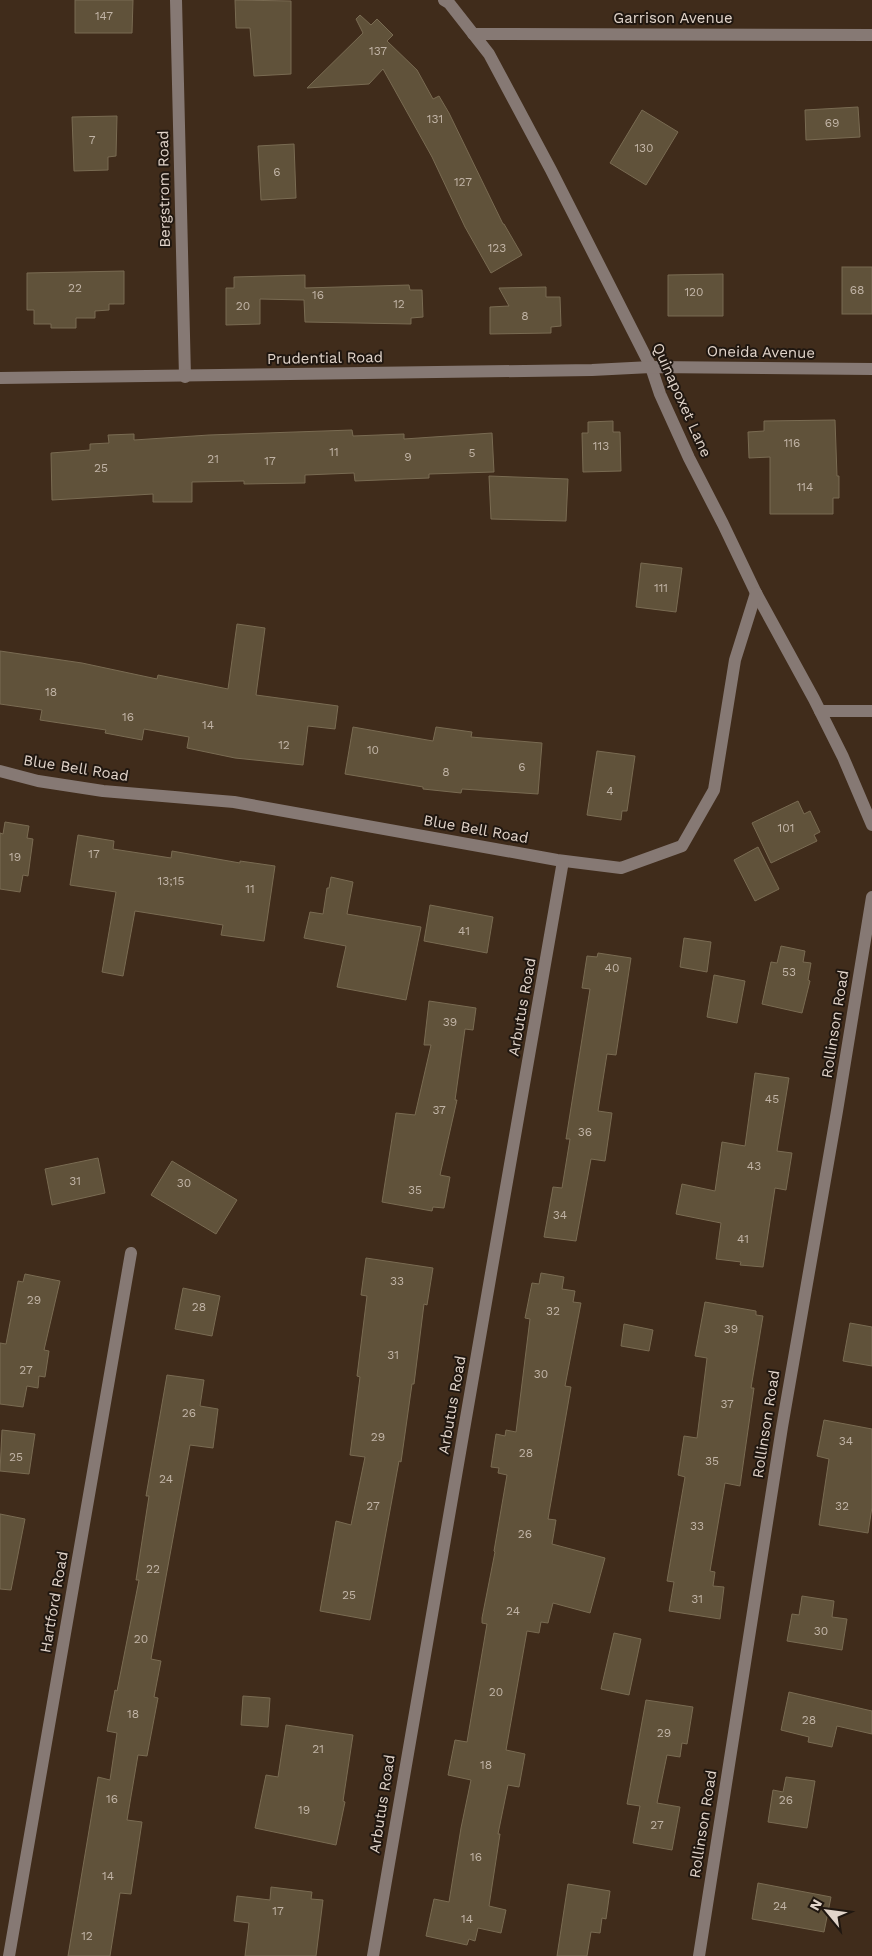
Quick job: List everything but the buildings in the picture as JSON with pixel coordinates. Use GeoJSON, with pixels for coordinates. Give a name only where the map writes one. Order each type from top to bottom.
{"type":"FeatureCollection","features":[{"type":"Feature","properties":{"kind":"street","name":"Bergstrom Road"},"geometry":{"type":"LineString","coordinates":[[176,0],[185,377]]}},
{"type":"Feature","properties":{"kind":"street","name":"Quinapoxet Lane"},"geometry":{"type":"LineString","coordinates":[[444,0],[489,54],[555,178],[651,367],[660,394],[689,458],[756,593],[820,711],[872,825]]}},
{"type":"Feature","properties":{"kind":"street","name":"Garrison Avenue"},"geometry":{"type":"LineString","coordinates":[[473,34],[872,35]]}},
{"type":"Feature","properties":{"kind":"street","name":"Prudential Road"},"geometry":{"type":"LineString","coordinates":[[0,378],[185,377],[592,370],[651,367]]}},
{"type":"Feature","properties":{"kind":"street","name":"Oneida Avenue"},"geometry":{"type":"LineString","coordinates":[[651,367],[872,369]]}},
{"type":"Feature","properties":{"kind":"street","name":"Blue Bell Road"},"geometry":{"type":"LineString","coordinates":[[0,771],[38,781],[94,790],[234,802],[563,860],[621,868],[682,846],[714,790],[735,660],[756,593]]}},
{"type":"Feature","properties":{"kind":"street"},"geometry":{"type":"LineString","coordinates":[[820,711],[872,711]]}},
{"type":"Feature","properties":{"kind":"street","name":"Arbutus Road"},"geometry":{"type":"LineString","coordinates":[[373,1956],[420,1671],[482,1335],[563,860]]}},
{"type":"Feature","properties":{"kind":"street","name":"Rollinson Road"},"geometry":{"type":"LineString","coordinates":[[698,1956],[782,1427],[872,897]]}},
{"type":"Feature","properties":{"kind":"street","name":"Hartford Road"},"geometry":{"type":"LineString","coordinates":[[9,1956],[132,1253]]}}]}
